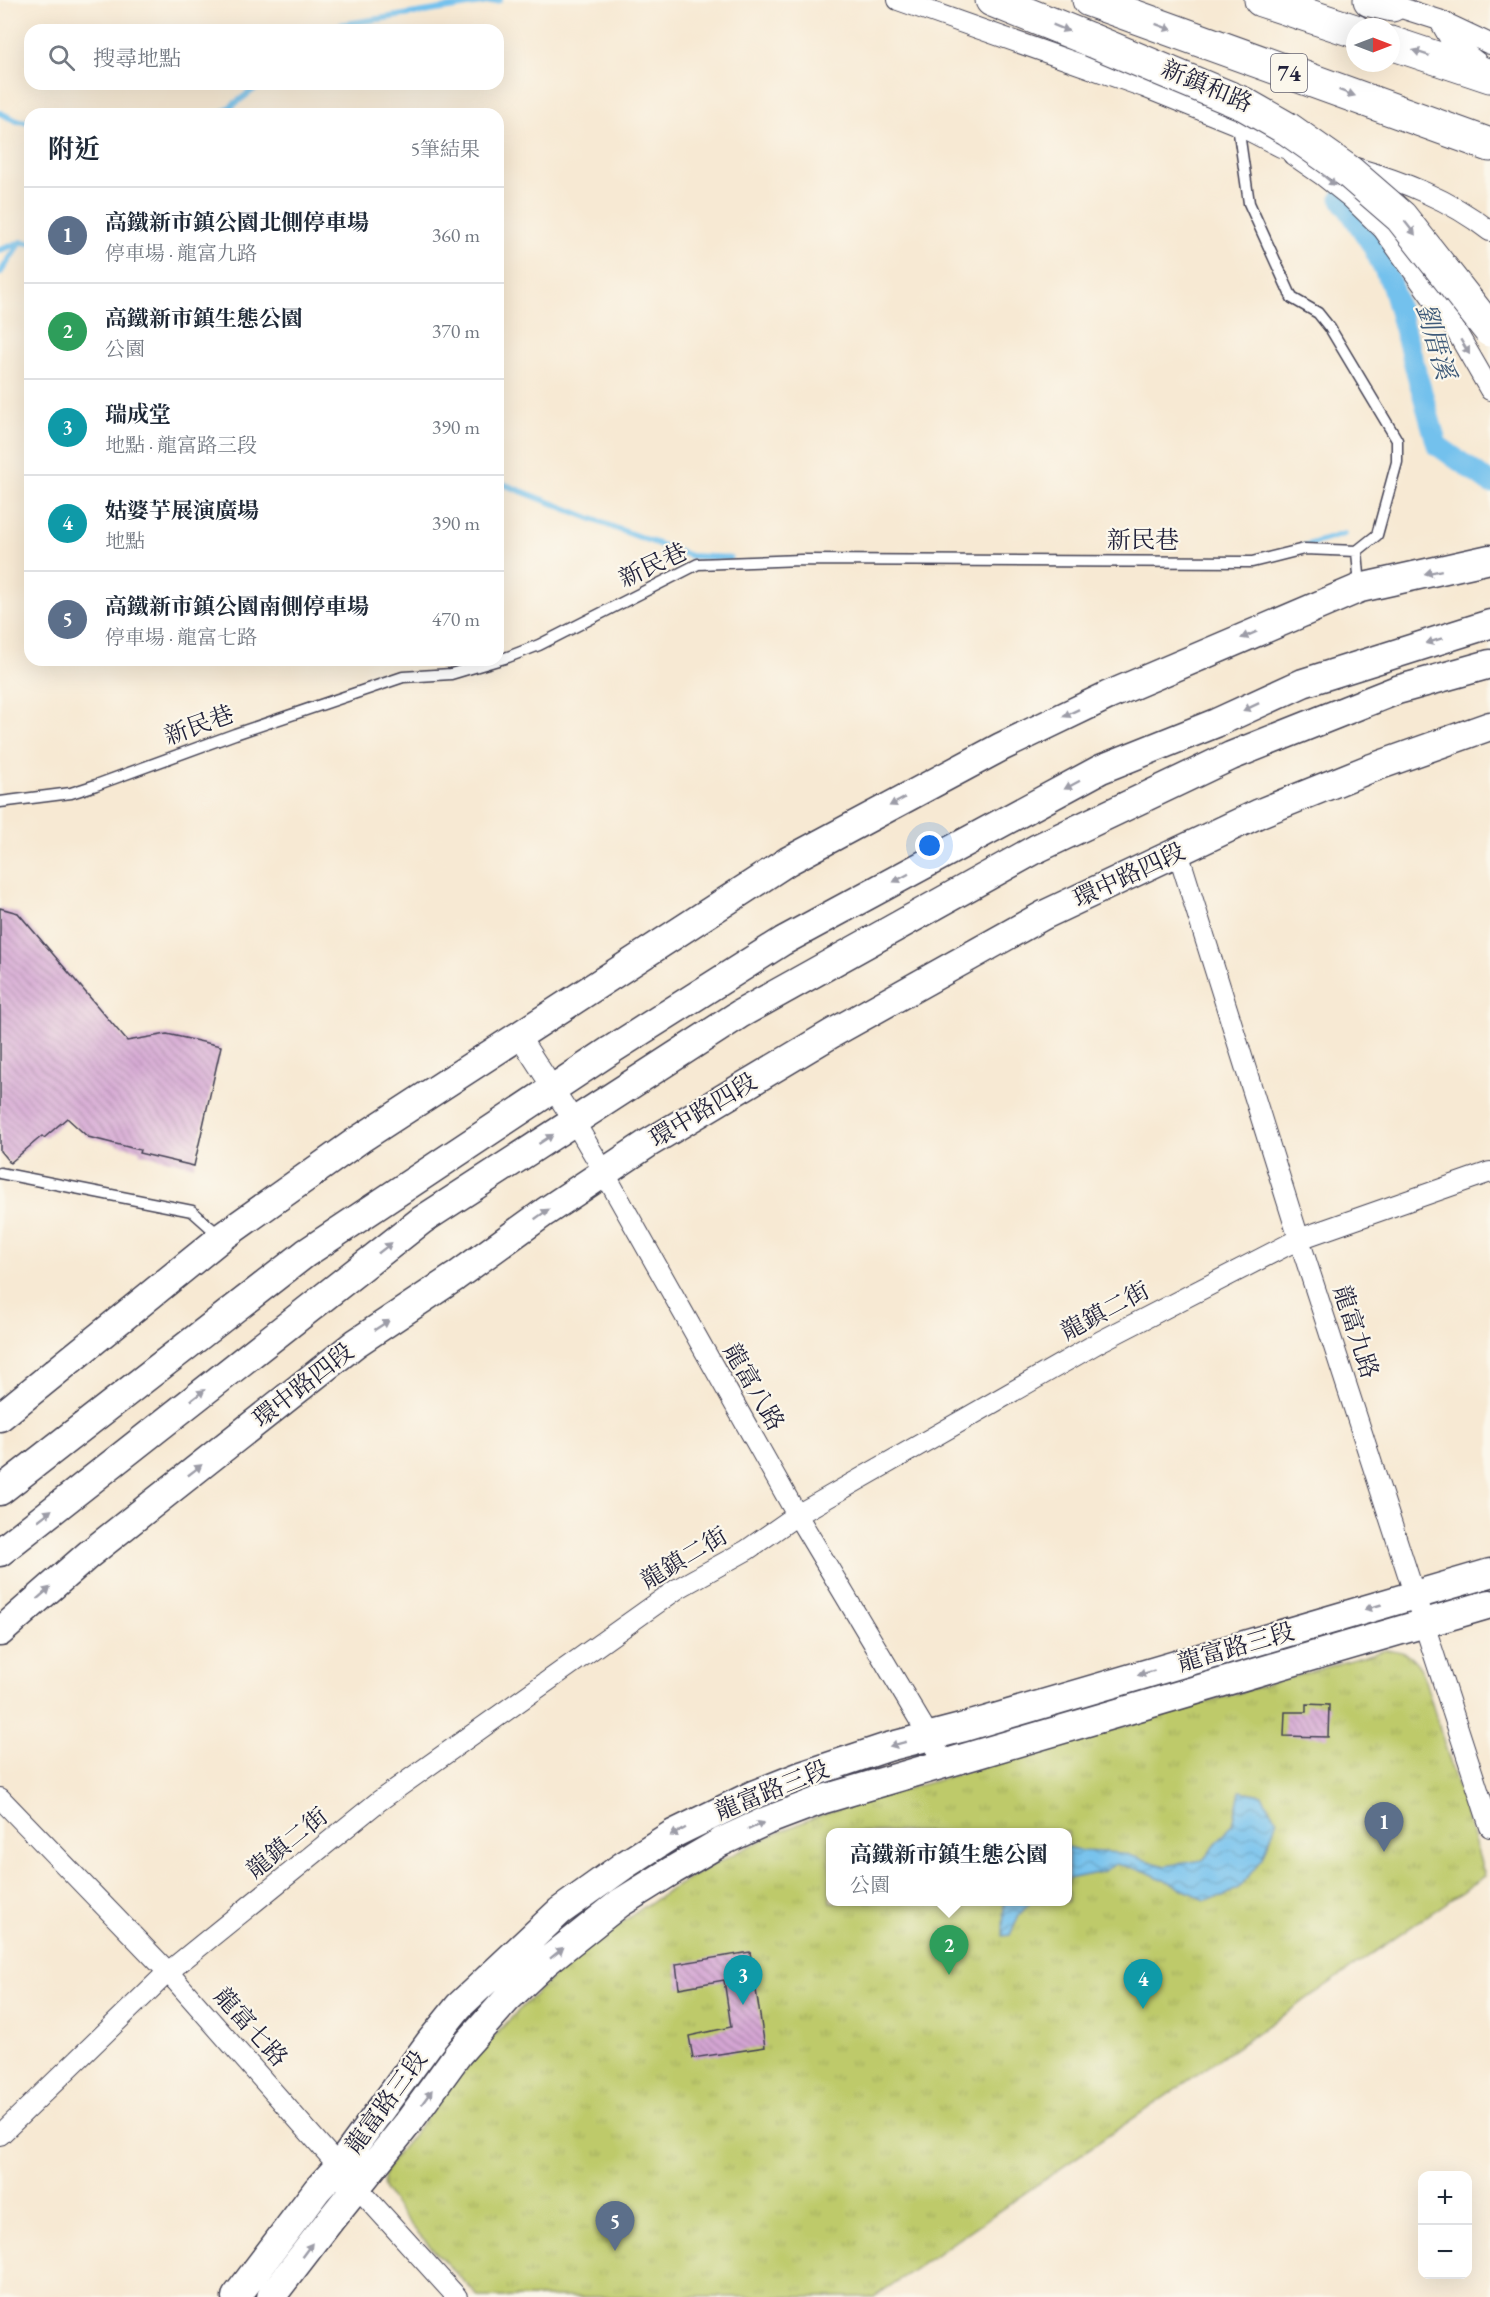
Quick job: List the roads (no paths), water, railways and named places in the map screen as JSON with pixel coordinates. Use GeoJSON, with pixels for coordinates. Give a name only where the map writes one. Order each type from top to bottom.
{"type":"FeatureCollection","features":[{"type":"Feature","properties":{"kind":"highway"},"geometry":{"type":"LineString","coordinates":[[992,0],[1244,104],[1288,129],[1349,172],[1401,217],[1490,330]]}},
{"type":"Feature","properties":{"kind":"highway","name":"74"},"geometry":{"type":"LineString","coordinates":[[1089,0],[1490,145]]}},
{"type":"Feature","properties":{"kind":"highway"},"geometry":{"type":"LineString","coordinates":[[1261,0],[1346,28]]}},
{"type":"Feature","properties":{"kind":"highway"},"geometry":{"type":"LineString","coordinates":[[1400,46],[1490,74]]}},
{"type":"Feature","properties":{"kind":"street","name":"新鎮和路"},"geometry":{"type":"LineString","coordinates":[[898,0],[1144,87],[1238,125],[1281,147],[1416,187],[1488,229]]}},
{"type":"Feature","properties":{"kind":"street"},"geometry":{"type":"LineString","coordinates":[[1382,2],[1439,20],[1490,44]]}},
{"type":"Feature","properties":{"kind":"street"},"geometry":{"type":"LineString","coordinates":[[1439,20],[1453,44],[1490,74]]}},
{"type":"Feature","properties":{"kind":"street"},"geometry":{"type":"LineString","coordinates":[[1281,147],[1351,198],[1383,229],[1456,331],[1490,390]]}},
{"type":"Feature","properties":{"kind":"street"},"geometry":{"type":"LineString","coordinates":[[0,1417],[222,1237],[360,1139],[788,861],[1001,747],[1107,696],[1360,588],[1490,559]]}},
{"type":"Feature","properties":{"kind":"street"},"geometry":{"type":"LineString","coordinates":[[0,1491],[306,1253],[552,1089],[783,941],[1101,769],[1216,723],[1303,683],[1490,624]]}},
{"type":"Feature","properties":{"kind":"street"},"geometry":{"type":"LineString","coordinates":[[0,1552],[422,1220],[740,1014],[1036,849],[1231,756],[1397,690],[1490,664]]}},
{"type":"Feature","properties":{"kind":"street","name":"環中路四段"},"geometry":{"type":"LineString","coordinates":[[0,1632],[88,1555],[356,1342],[455,1277],[545,1212],[647,1144],[831,1034],[1023,927],[1260,813],[1421,750],[1490,726]]}},
{"type":"Feature","properties":{"kind":"street","name":"龍富九路"},"geometry":{"type":"LineString","coordinates":[[1178,852],[1299,1239],[1490,1827]]}},
{"type":"Feature","properties":{"kind":"street","name":"龍富八路"},"geometry":{"type":"LineString","coordinates":[[519,1036],[604,1172],[797,1515],[931,1736],[945,1763]]}},
{"type":"Feature","properties":{"kind":"street","name":"龍鎮二街"},"geometry":{"type":"LineString","coordinates":[[0,2135],[168,1972],[379,1801],[677,1589],[747,1550],[797,1515],[1101,1341],[1299,1239],[1490,1172]]}},
{"type":"Feature","properties":{"kind":"street","name":"龍富路三段"},"geometry":{"type":"LineString","coordinates":[[236,2297],[317,2190],[340,2165],[459,2006],[560,1911],[673,1834],[711,1814],[801,1776],[888,1747],[1490,1573]]}},
{"type":"Feature","properties":{"kind":"street","name":"龍富路三段"},"geometry":{"type":"LineString","coordinates":[[271,2297],[358,2188],[458,2054],[508,1998],[546,1962],[620,1903],[721,1842],[766,1821],[824,1799],[1490,1604]]}},
{"type":"Feature","properties":{"kind":"street","name":"龍富七路"},"geometry":{"type":"LineString","coordinates":[[0,1798],[168,1972],[457,2297]]}},
{"type":"Feature","properties":{"kind":"lane"},"geometry":{"type":"LineString","coordinates":[[1238,125],[1249,203],[1292,298],[1318,313],[1330,328],[1397,440],[1397,462],[1377,535],[1357,551],[1360,588]]}},
{"type":"Feature","properties":{"kind":"lane","name":"新民巷"},"geometry":{"type":"LineString","coordinates":[[504,658],[539,645],[698,564],[801,560],[1252,562],[1305,549],[1357,551]]}},
{"type":"Feature","properties":{"kind":"lane","name":"新民巷"},"geometry":{"type":"LineString","coordinates":[[0,802],[71,793],[403,677],[452,674],[478,666]]}},
{"type":"Feature","properties":{"kind":"lane"},"geometry":{"type":"LineString","coordinates":[[0,1173],[192,1211],[222,1237]]}},
{"type":"Feature","properties":{"kind":"water"},"geometry":{"type":"Polygon","coordinates":[[[1240,1791],[1262,1795],[1277,1820],[1263,1858],[1240,1887],[1223,1897],[1205,1900],[1145,1871],[1116,1864],[1102,1872],[1072,1878],[1072,1848],[1082,1851],[1122,1853],[1165,1866],[1203,1860],[1233,1824],[1240,1791]]]}},
{"type":"Feature","properties":{"kind":"water"},"geometry":{"type":"Polygon","coordinates":[[[1004,1906],[1027,1906],[1019,1915],[1010,1935],[1003,1936],[1004,1906]]]}},
{"type":"Feature","properties":{"kind":"waterway","name":"劉厝溪"},"geometry":{"type":"LineString","coordinates":[[346,24],[500,0]]}},
{"type":"Feature","properties":{"kind":"waterway","name":"劉厝溪"},"geometry":{"type":"LineString","coordinates":[[229,108],[253,90]]}},
{"type":"Feature","properties":{"kind":"waterway"},"geometry":{"type":"LineString","coordinates":[[0,113],[17,121],[24,122]]}},
{"type":"Feature","properties":{"kind":"waterway","name":"劉厝溪"},"geometry":{"type":"LineString","coordinates":[[1341,198],[1372,245],[1391,283],[1437,445],[1490,483]]}},
{"type":"Feature","properties":{"kind":"waterway","name":"劉厝溪"},"geometry":{"type":"LineString","coordinates":[[0,273],[21,242],[24,242]]}},
{"type":"Feature","properties":{"kind":"waterway"},"geometry":{"type":"LineString","coordinates":[[0,250],[19,243]]}},
{"type":"Feature","properties":{"kind":"waterway"},"geometry":{"type":"LineString","coordinates":[[504,484],[691,556],[730,558]]}},
{"type":"Feature","properties":{"kind":"waterway"},"geometry":{"type":"LineString","coordinates":[[1304,546],[1344,534]]}},
{"type":"Feature","properties":{"kind":"place","name":"高鐵新市鎮公園北側停車場"},"geometry":{"type":"Point","coordinates":[1384,1852]}},
{"type":"Feature","properties":{"kind":"place","name":"高鐵新市鎮生態公園"},"geometry":{"type":"Point","coordinates":[949,1975]}},
{"type":"Feature","properties":{"kind":"place","name":"瑞成堂"},"geometry":{"type":"Point","coordinates":[743,2005]}},
{"type":"Feature","properties":{"kind":"place","name":"姑婆芋展演廣場"},"geometry":{"type":"Point","coordinates":[1143,2009]}},
{"type":"Feature","properties":{"kind":"place","name":"高鐵新市鎮公園南側停車場"},"geometry":{"type":"Point","coordinates":[615,2251]}}]}
